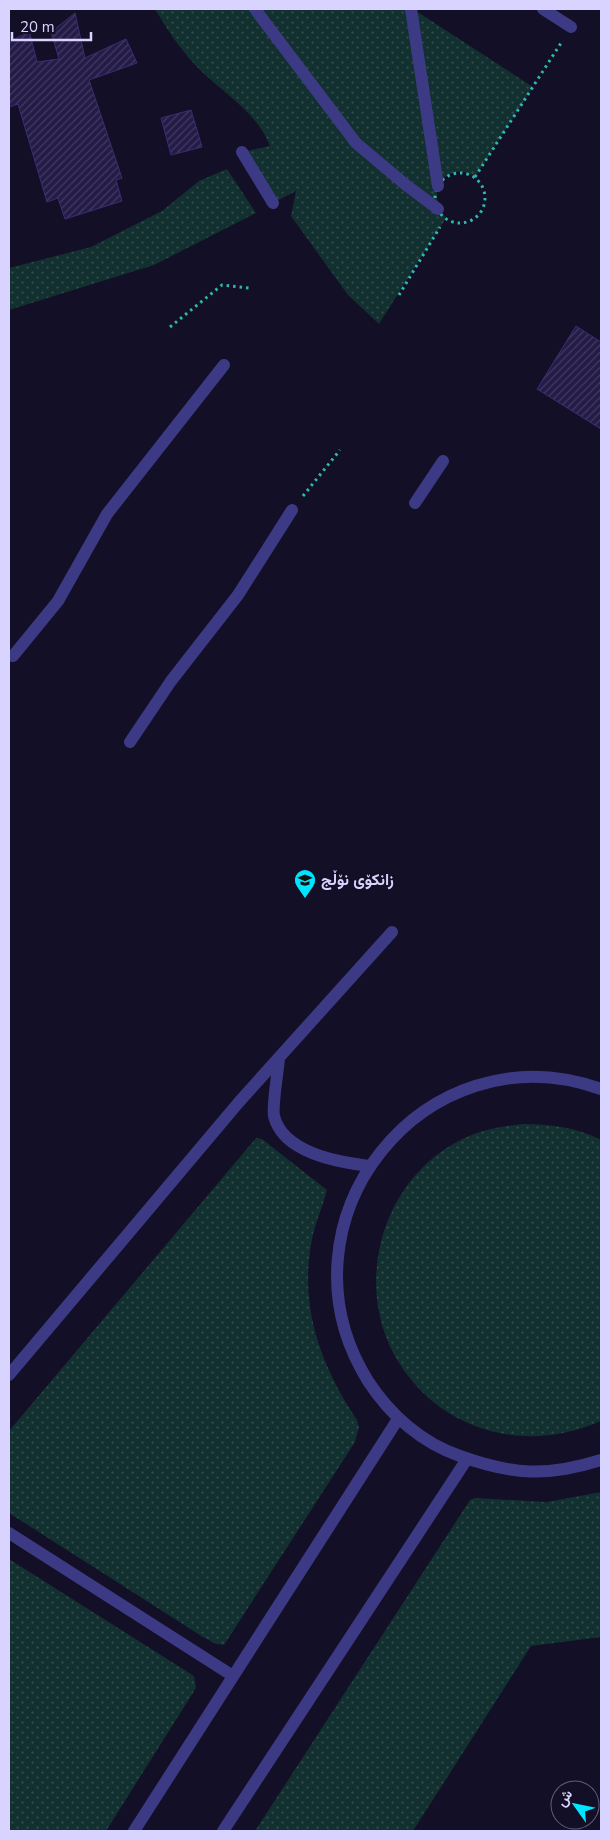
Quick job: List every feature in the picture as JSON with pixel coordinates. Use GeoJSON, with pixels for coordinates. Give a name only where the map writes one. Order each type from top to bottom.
{"type":"FeatureCollection","features":[{"type":"Feature","properties":{"kind":"street"},"geometry":{"type":"LineString","coordinates":[[255,9],[356,143],[442,214]]}},
{"type":"Feature","properties":{"kind":"street"},"geometry":{"type":"LineString","coordinates":[[411,9],[438,186]]}},
{"type":"Feature","properties":{"kind":"street"},"geometry":{"type":"LineString","coordinates":[[543,9],[571,27]]}},
{"type":"Feature","properties":{"kind":"street"},"geometry":{"type":"LineString","coordinates":[[242,152],[273,203]]}},
{"type":"Feature","properties":{"kind":"street"},"geometry":{"type":"LineString","coordinates":[[13,656],[58,601],[107,514],[224,365]]}},
{"type":"Feature","properties":{"kind":"street"},"geometry":{"type":"LineString","coordinates":[[415,503],[443,461]]}},
{"type":"Feature","properties":{"kind":"street"},"geometry":{"type":"LineString","coordinates":[[130,742],[171,681],[238,595],[292,510]]}},
{"type":"Feature","properties":{"kind":"street"},"geometry":{"type":"LineString","coordinates":[[9,1375],[239,1102],[392,932]]}},
{"type":"Feature","properties":{"kind":"street"},"geometry":{"type":"LineString","coordinates":[[279,1058],[274,1115],[278,1126],[285,1136],[301,1148],[319,1156],[336,1162],[369,1166]]}},
{"type":"Feature","properties":{"kind":"street"},"geometry":{"type":"LineString","coordinates":[[601,1089],[559,1079],[531,1076],[474,1086],[422,1111],[400,1130],[369,1166],[350,1204],[340,1235],[337,1267],[338,1301],[357,1364],[375,1392],[398,1419],[441,1449],[494,1468],[521,1472],[559,1470],[601,1460]]}},
{"type":"Feature","properties":{"kind":"street"},"geometry":{"type":"LineString","coordinates":[[134,1831],[398,1419]]}},
{"type":"Feature","properties":{"kind":"street"},"geometry":{"type":"LineString","coordinates":[[223,1831],[467,1459]]}},
{"type":"Feature","properties":{"kind":"street"},"geometry":{"type":"LineString","coordinates":[[9,1532],[233,1676]]}},
{"type":"Feature","properties":{"kind":"path"},"geometry":{"type":"LineString","coordinates":[[475,177],[571,27]]}},
{"type":"Feature","properties":{"kind":"path"},"geometry":{"type":"LineString","coordinates":[[463,172],[475,177],[483,186],[486,195],[482,211],[476,217],[461,223],[442,214],[435,197],[438,186],[447,176],[463,172]]}},
{"type":"Feature","properties":{"kind":"path"},"geometry":{"type":"LineString","coordinates":[[399,295],[442,214]]}},
{"type":"Feature","properties":{"kind":"path"},"geometry":{"type":"LineString","coordinates":[[170,327],[222,286],[249,288]]}},
{"type":"Feature","properties":{"kind":"path"},"geometry":{"type":"LineString","coordinates":[[292,510],[340,450]]}},
{"type":"Feature","properties":{"kind":"green space"},"geometry":{"type":"Polygon","coordinates":[[[155,9],[413,9],[533,87],[475,177],[456,172],[448,175],[442,181],[438,189],[437,198],[446,218],[379,324],[348,295],[291,216],[296,191],[273,203],[242,152],[270,146],[257,123],[198,68],[175,40],[155,9]]]}},
{"type":"Feature","properties":{"kind":"green space"},"geometry":{"type":"Polygon","coordinates":[[[227,169],[256,213],[154,265],[9,310],[9,268],[91,247],[162,211],[199,181],[227,169]]]}},
{"type":"Feature","properties":{"kind":"green space"},"geometry":{"type":"Polygon","coordinates":[[[522,1124],[563,1127],[601,1140],[601,1421],[573,1431],[545,1436],[516,1435],[487,1430],[462,1420],[439,1407],[420,1390],[403,1369],[386,1337],[378,1303],[377,1269],[383,1235],[396,1203],[416,1174],[442,1151],[474,1134],[522,1124]]]}},
{"type":"Feature","properties":{"kind":"green space"},"geometry":{"type":"Polygon","coordinates":[[[256,1138],[262,1139],[327,1190],[313,1234],[309,1259],[308,1284],[310,1308],[322,1354],[359,1427],[355,1442],[224,1645],[216,1644],[203,1637],[9,1513],[9,1431],[256,1138]]]}},
{"type":"Feature","properties":{"kind":"green space"},"geometry":{"type":"Polygon","coordinates":[[[601,1492],[601,1637],[531,1646],[413,1831],[255,1831],[470,1500],[475,1498],[547,1502],[601,1492]]]}},
{"type":"Feature","properties":{"kind":"green space"},"geometry":{"type":"Polygon","coordinates":[[[9,1559],[194,1676],[196,1688],[106,1831],[9,1831],[9,1559]]]}},
{"type":"Feature","properties":{"kind":"building"},"geometry":{"type":"Polygon","coordinates":[[[75,13],[85,58],[126,39],[137,63],[89,80],[122,178],[116,180],[122,201],[65,219],[58,198],[47,202],[18,104],[9,107],[9,43],[29,30],[37,62],[59,59],[51,32],[75,13]]]}},
{"type":"Feature","properties":{"kind":"building"},"geometry":{"type":"Polygon","coordinates":[[[191,110],[202,147],[171,155],[161,118],[191,110]]]}},
{"type":"Feature","properties":{"kind":"building"},"geometry":{"type":"Polygon","coordinates":[[[576,326],[601,342],[601,429],[537,389],[576,326]]]}},
{"type":"Feature","properties":{"kind":"place","name":"زانکۆی نۆڵج"},"geometry":{"type":"Point","coordinates":[305,899]}}]}
